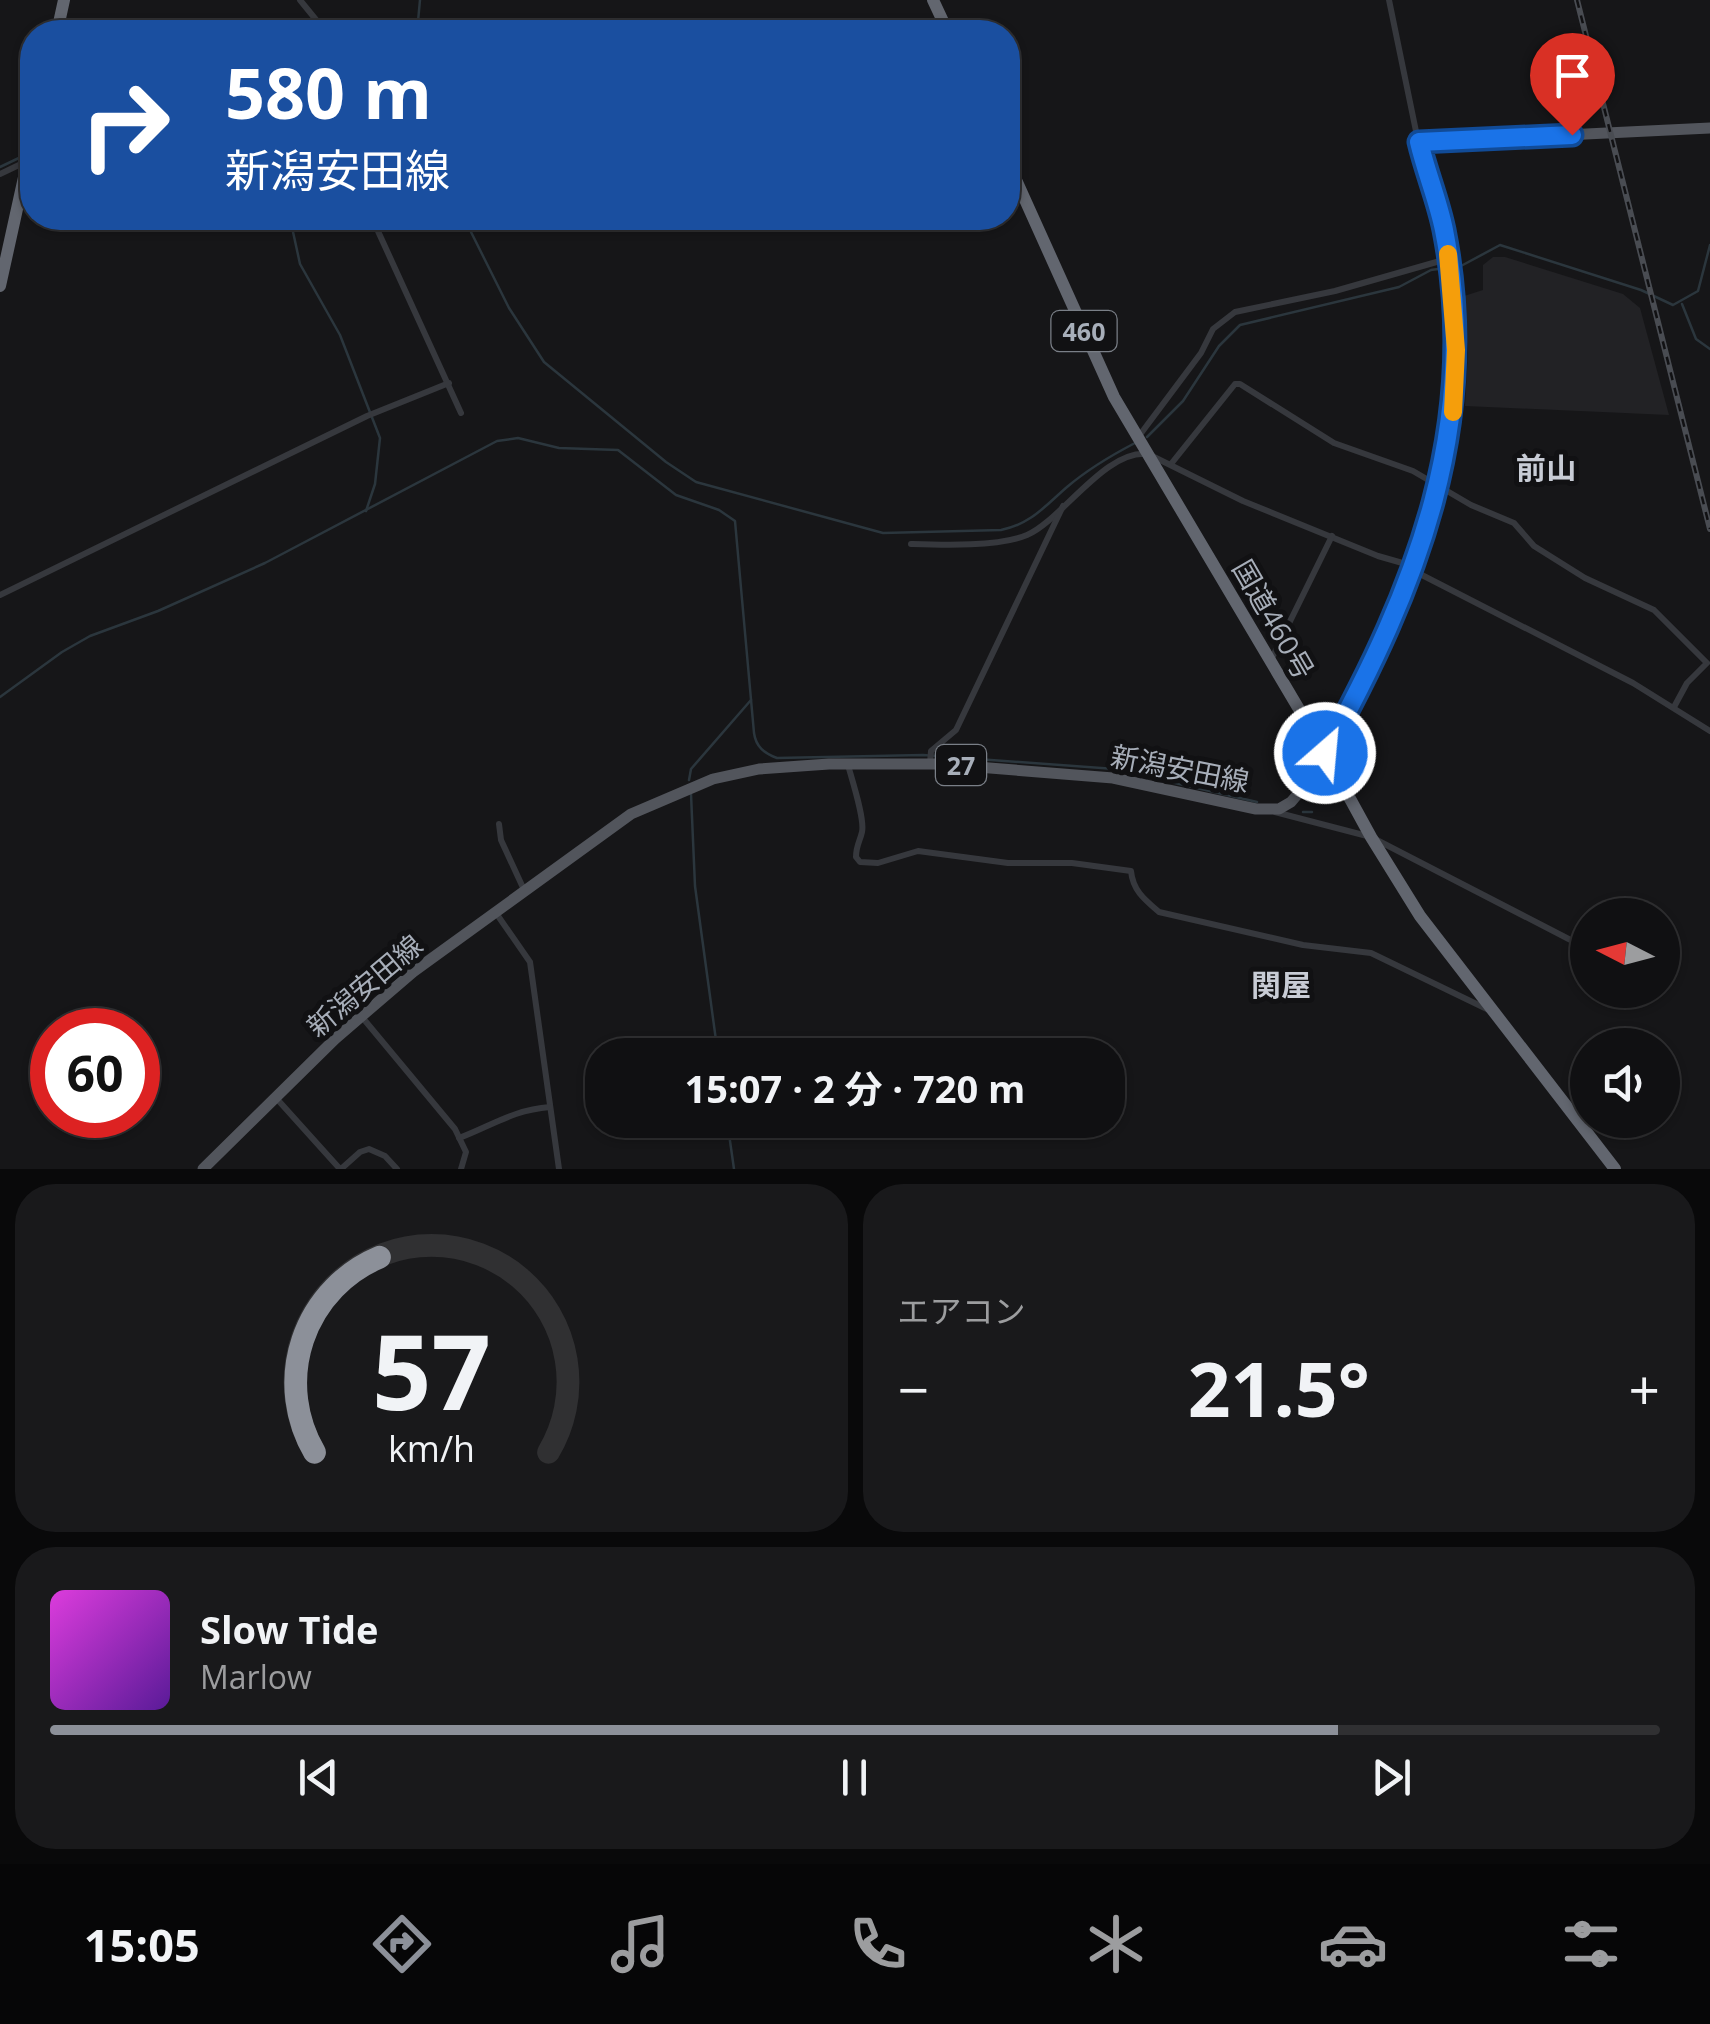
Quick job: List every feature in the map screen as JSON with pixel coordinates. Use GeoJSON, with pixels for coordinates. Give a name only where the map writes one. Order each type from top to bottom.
{"type":"FeatureCollection","features":[{"type":"Feature","properties":{"kind":"highway","name":"国道460号"},"geometry":{"type":"LineString","coordinates":[[1020,189],[1114,397],[1371,837],[1420,916],[1615,1169]]}},
{"type":"Feature","properties":{"kind":"highway"},"geometry":{"type":"LineString","coordinates":[[0,286],[20,195]]}},
{"type":"Feature","properties":{"kind":"main road"},"geometry":{"type":"LineString","coordinates":[[1419,142],[1710,128]]}},
{"type":"Feature","properties":{"kind":"main road","name":"新潟安田線"},"geometry":{"type":"LineString","coordinates":[[203,1169],[361,1016],[414,972],[631,814],[713,778],[759,769],[930,764],[1112,778],[1268,810],[1279,809],[1300,796],[1320,768],[1398,606],[1438,486],[1451,428],[1456,392],[1451,278],[1444,228],[1419,142]]}},
{"type":"Feature","properties":{"kind":"street"},"geometry":{"type":"LineString","coordinates":[[300,0],[316,20]]}},
{"type":"Feature","properties":{"kind":"street"},"geometry":{"type":"LineString","coordinates":[[1389,0],[1406,96],[1419,142]]}},
{"type":"Feature","properties":{"kind":"street"},"geometry":{"type":"LineString","coordinates":[[378,230],[461,413]]}},
{"type":"Feature","properties":{"kind":"street"},"geometry":{"type":"LineString","coordinates":[[910,544],[1009,540],[1030,534],[1115,464],[1141,453],[1213,329],[1235,312],[1336,292],[1448,258]]}},
{"type":"Feature","properties":{"kind":"street"},"geometry":{"type":"LineString","coordinates":[[0,595],[368,416],[449,383]]}},
{"type":"Feature","properties":{"kind":"street"},"geometry":{"type":"LineString","coordinates":[[1171,464],[1235,384],[1240,384],[1334,443],[1414,471],[1472,505],[1514,523],[1534,546],[1584,578],[1654,610],[1707,663],[1687,683],[1674,708]]}},
{"type":"Feature","properties":{"kind":"street"},"geometry":{"type":"LineString","coordinates":[[1144,446],[1244,501],[1378,556],[1414,566],[1418,573],[1710,730]]}},
{"type":"Feature","properties":{"kind":"street"},"geometry":{"type":"LineString","coordinates":[[930,764],[931,750],[956,730],[1063,504]]}},
{"type":"Feature","properties":{"kind":"street"},"geometry":{"type":"LineString","coordinates":[[1270,662],[1332,536]]}},
{"type":"Feature","properties":{"kind":"street"},"geometry":{"type":"LineString","coordinates":[[847,764],[862,832],[856,841],[860,862],[878,863],[918,851],[1008,863],[1072,864],[1131,871],[1132,883],[1142,898],[1159,912],[1302,945],[1371,953],[1491,1011]]}},
{"type":"Feature","properties":{"kind":"street"},"geometry":{"type":"LineString","coordinates":[[1268,810],[1371,837],[1570,940]]}},
{"type":"Feature","properties":{"kind":"street"},"geometry":{"type":"LineString","coordinates":[[499,824],[501,840],[525,892]]}},
{"type":"Feature","properties":{"kind":"street"},"geometry":{"type":"LineString","coordinates":[[496,912],[530,962],[559,1169]]}},
{"type":"Feature","properties":{"kind":"street"},"geometry":{"type":"LineString","coordinates":[[361,1016],[459,1138],[466,1152],[460,1169]]}},
{"type":"Feature","properties":{"kind":"street"},"geometry":{"type":"LineString","coordinates":[[276,1098],[341,1169],[369,1149],[385,1156],[397,1169]]}},
{"type":"Feature","properties":{"kind":"street"},"geometry":{"type":"LineString","coordinates":[[459,1138],[500,1123],[506,1115],[522,1109],[550,1106]]}},
{"type":"Feature","properties":{"kind":"shaded area"},"geometry":{"type":"Polygon","coordinates":[[[1493,257],[1505,257],[1623,294],[1640,308],[1669,415],[1465,406],[1468,352],[1464,296],[1483,290],[1483,265],[1493,257]]]}},
{"type":"Feature","properties":{"kind":"waterway"},"geometry":{"type":"LineString","coordinates":[[418,20],[420,0]]}},
{"type":"Feature","properties":{"kind":"waterway"},"geometry":{"type":"LineString","coordinates":[[0,167],[20,157]]}},
{"type":"Feature","properties":{"kind":"waterway"},"geometry":{"type":"LineString","coordinates":[[293,230],[300,264],[340,335],[380,438],[375,484],[366,511]]}},
{"type":"Feature","properties":{"kind":"waterway"},"geometry":{"type":"LineString","coordinates":[[470,230],[509,308],[544,362],[696,482],[883,533],[1001,530],[1029,519],[1083,475],[1135,443]]}},
{"type":"Feature","properties":{"kind":"waterway"},"geometry":{"type":"LineString","coordinates":[[1453,267],[1500,245],[1641,290],[1673,305],[1698,291],[1710,245]]}},
{"type":"Feature","properties":{"kind":"waterway"},"geometry":{"type":"LineString","coordinates":[[1147,437],[1183,401],[1219,346],[1240,325],[1399,287],[1431,270],[1445,268]]}},
{"type":"Feature","properties":{"kind":"waterway"},"geometry":{"type":"LineString","coordinates":[[1682,304],[1696,339],[1710,349]]}},
{"type":"Feature","properties":{"kind":"waterway"},"geometry":{"type":"LineString","coordinates":[[0,697],[90,636],[158,611],[265,563],[497,441],[518,438],[559,448],[618,450],[676,495],[719,510],[735,521],[754,733],[759,746],[772,756],[923,755],[1115,769],[1257,802]]}},
{"type":"Feature","properties":{"kind":"waterway"},"geometry":{"type":"LineString","coordinates":[[689,780],[691,769],[751,700]]}},
{"type":"Feature","properties":{"kind":"waterway"},"geometry":{"type":"LineString","coordinates":[[691,794],[695,886],[716,1038]]}},
{"type":"Feature","properties":{"kind":"waterway"},"geometry":{"type":"LineString","coordinates":[[1303,812],[1312,812]]}},
{"type":"Feature","properties":{"kind":"waterway"},"geometry":{"type":"LineString","coordinates":[[730,1138],[734,1169]]}},
{"type":"Feature","properties":{"kind":"railway"},"geometry":{"type":"LineString","coordinates":[[1577,0],[1710,529]]}},
{"type":"Feature","properties":{"kind":"slow traffic"},"geometry":{"type":"LineString","coordinates":[[1448,254],[1456,350],[1453,412]]}},
{"type":"Feature","properties":{"kind":"district","name":"前山"},"geometry":{"type":"Point","coordinates":[1546,467]}},
{"type":"Feature","properties":{"kind":"district","name":"関屋"},"geometry":{"type":"Point","coordinates":[1281,984]}},
{"type":"Feature","properties":{"kind":"route"},"geometry":{"type":"LineString","coordinates":[[1325,753],[1409,578],[1438,486],[1451,428],[1456,350],[1448,258],[1444,228],[1419,142],[1572,135]]}}]}
